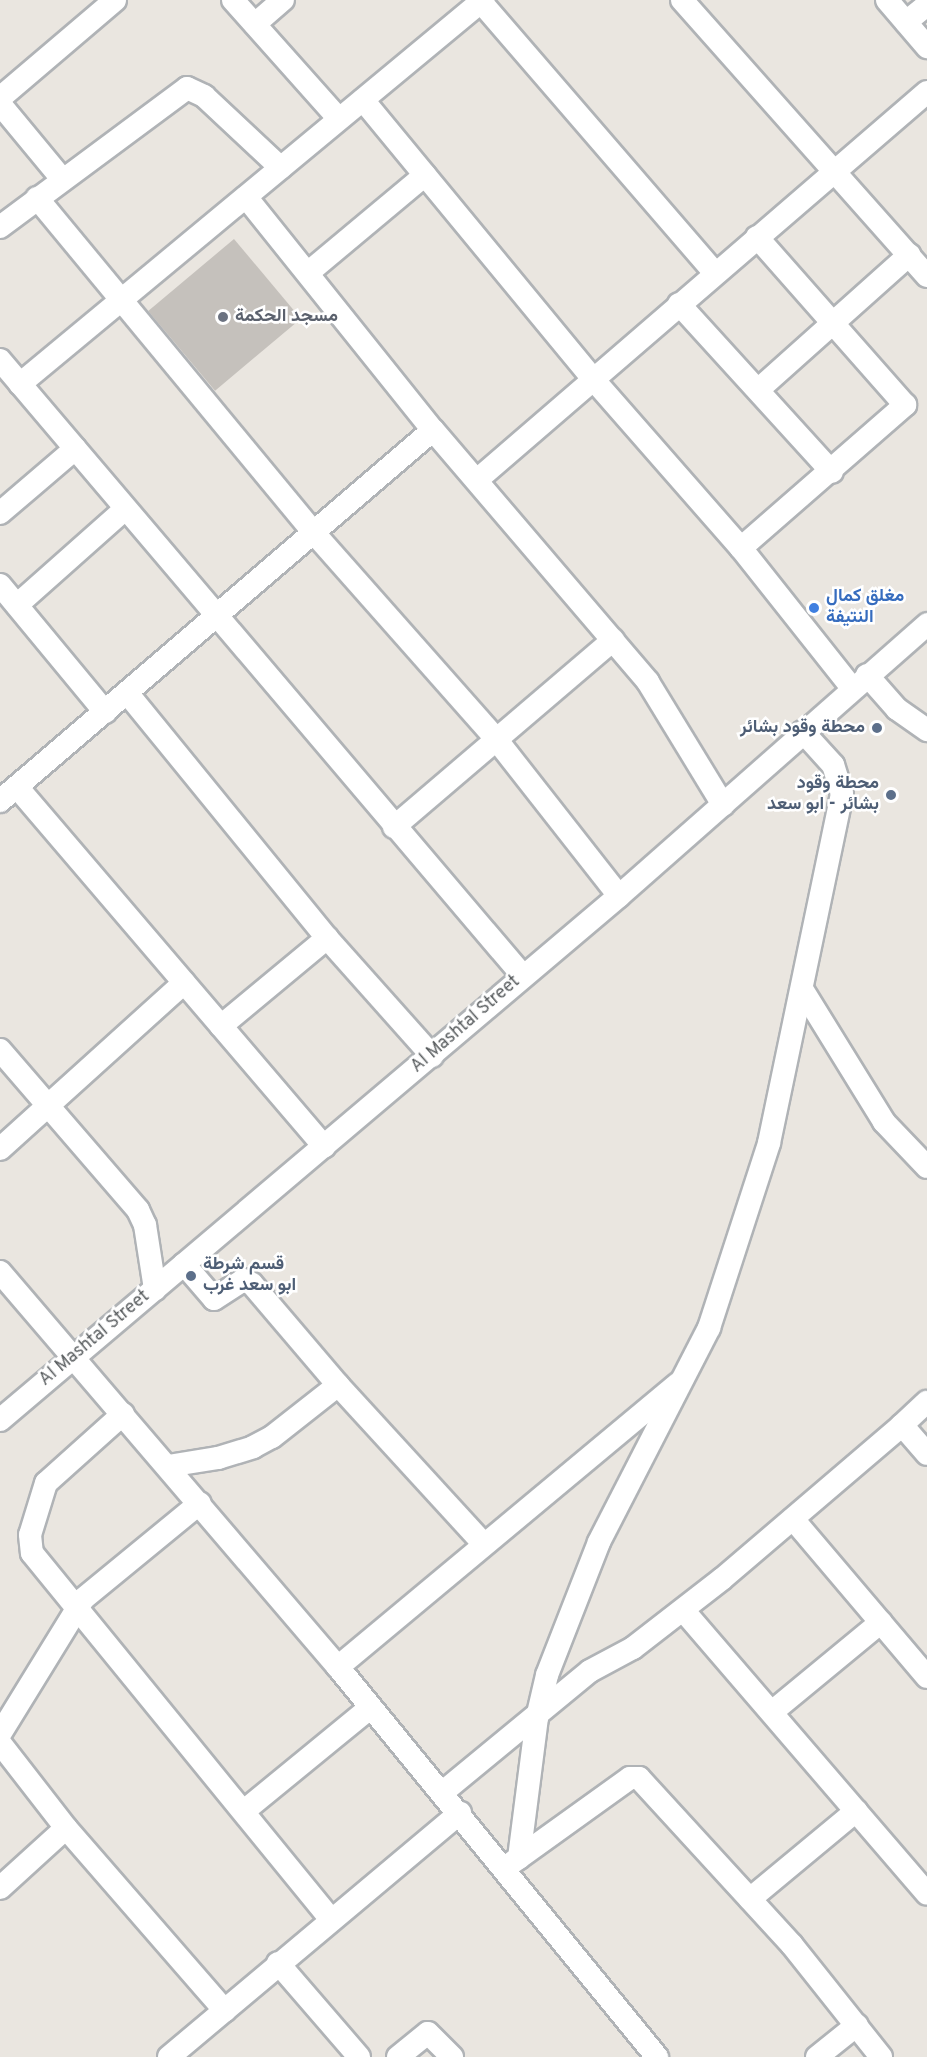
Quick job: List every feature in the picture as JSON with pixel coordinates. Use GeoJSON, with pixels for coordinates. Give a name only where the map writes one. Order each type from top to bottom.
{"type":"FeatureCollection","features":[{"type":"Feature","properties":{"kind":"street"},"geometry":{"type":"LineString","coordinates":[[0,98],[115,0]]}},
{"type":"Feature","properties":{"kind":"street"},"geometry":{"type":"LineString","coordinates":[[233,0],[339,119]]}},
{"type":"Feature","properties":{"kind":"street"},"geometry":{"type":"LineString","coordinates":[[255,24],[283,0]]}},
{"type":"Feature","properties":{"kind":"street"},"geometry":{"type":"LineString","coordinates":[[682,0],[927,276]]}},
{"type":"Feature","properties":{"kind":"street"},"geometry":{"type":"LineString","coordinates":[[887,0],[927,47]]}},
{"type":"Feature","properties":{"kind":"street"},"geometry":{"type":"LineString","coordinates":[[20,384],[482,1],[715,273]]}},
{"type":"Feature","properties":{"kind":"street"},"geometry":{"type":"LineString","coordinates":[[906,22],[927,5]]}},
{"type":"Feature","properties":{"kind":"street"},"geometry":{"type":"LineString","coordinates":[[0,227],[188,88],[204,96],[281,168]]}},
{"type":"Feature","properties":{"kind":"street"},"geometry":{"type":"LineString","coordinates":[[477,480],[927,92]]}},
{"type":"Feature","properties":{"kind":"street"},"geometry":{"type":"LineString","coordinates":[[363,99],[593,379],[859,681],[927,730]]}},
{"type":"Feature","properties":{"kind":"street"},"geometry":{"type":"LineString","coordinates":[[0,104],[62,179]]}},
{"type":"Feature","properties":{"kind":"street"},"geometry":{"type":"LineString","coordinates":[[309,272],[425,175]]}},
{"type":"Feature","properties":{"kind":"street"},"geometry":{"type":"LineString","coordinates":[[246,197],[309,272],[434,430],[648,682],[723,804]]}},
{"type":"Feature","properties":{"kind":"street"},"geometry":{"type":"LineString","coordinates":[[37,198],[120,302],[314,533],[496,740],[619,896]]}},
{"type":"Feature","properties":{"kind":"street"},"geometry":{"type":"LineString","coordinates":[[741,548],[832,472],[905,405],[757,237]]}},
{"type":"Feature","properties":{"kind":"street"},"geometry":{"type":"LineString","coordinates":[[758,390],[909,255]]}},
{"type":"Feature","properties":{"kind":"street"},"geometry":{"type":"LineString","coordinates":[[679,304],[832,472]]}},
{"type":"Feature","properties":{"kind":"street"},"geometry":{"type":"LineString","coordinates":[[0,360],[394,827],[523,976]]}},
{"type":"Feature","properties":{"kind":"street"},"geometry":{"type":"LineString","coordinates":[[324,1147],[184,983],[8,794],[217,618],[434,430]]}},
{"type":"Feature","properties":{"kind":"street"},"geometry":{"type":"LineString","coordinates":[[0,513],[75,449]]}},
{"type":"Feature","properties":{"kind":"street"},"geometry":{"type":"LineString","coordinates":[[17,605],[125,509]]}},
{"type":"Feature","properties":{"kind":"street"},"geometry":{"type":"LineString","coordinates":[[0,585],[105,712]]}},
{"type":"Feature","properties":{"kind":"street","name":"Al Mashtal Street"},"geometry":{"type":"LineString","coordinates":[[0,1420],[619,896],[859,681],[927,624]]}},
{"type":"Feature","properties":{"kind":"street"},"geometry":{"type":"LineString","coordinates":[[394,827],[613,640]]}},
{"type":"Feature","properties":{"kind":"street"},"geometry":{"type":"LineString","coordinates":[[128,694],[327,938],[432,1056]]}},
{"type":"Feature","properties":{"kind":"street"},"geometry":{"type":"LineString","coordinates":[[512,1863],[537,1718],[547,1675],[599,1542],[687,1377],[709,1328],[744,1227],[769,1143],[842,794],[833,765],[803,732]]}},
{"type":"Feature","properties":{"kind":"street"},"geometry":{"type":"LineString","coordinates":[[221,1026],[327,938]]}},
{"type":"Feature","properties":{"kind":"street"},"geometry":{"type":"LineString","coordinates":[[0,1149],[184,983]]}},
{"type":"Feature","properties":{"kind":"street"},"geometry":{"type":"LineString","coordinates":[[802,989],[884,1122],[927,1167]]}},
{"type":"Feature","properties":{"kind":"street"},"geometry":{"type":"LineString","coordinates":[[0,1050],[138,1210],[145,1225],[156,1289]]}},
{"type":"Feature","properties":{"kind":"street"},"geometry":{"type":"LineString","coordinates":[[184,1264],[214,1299],[248,1280],[338,1385],[483,1543]]}},
{"type":"Feature","properties":{"kind":"street"},"geometry":{"type":"LineString","coordinates":[[0,1272],[200,1503],[460,1813],[512,1863],[657,2057]]}},
{"type":"Feature","properties":{"kind":"street"},"geometry":{"type":"LineString","coordinates":[[338,1666],[483,1543],[687,1377]]}},
{"type":"Feature","properties":{"kind":"street"},"geometry":{"type":"LineString","coordinates":[[168,1467],[218,1458],[253,1447],[272,1437],[338,1385]]}},
{"type":"Feature","properties":{"kind":"street"},"geometry":{"type":"LineString","coordinates":[[443,1792],[537,1718],[590,1671],[633,1648],[683,1610],[793,1519],[927,1402]]}},
{"type":"Feature","properties":{"kind":"street"},"geometry":{"type":"LineString","coordinates":[[123,1414],[46,1483],[30,1535],[32,1553],[75,1609],[331,1919]]}},
{"type":"Feature","properties":{"kind":"street"},"geometry":{"type":"LineString","coordinates":[[902,1425],[927,1454]]}},
{"type":"Feature","properties":{"kind":"street"},"geometry":{"type":"LineString","coordinates":[[0,1734],[75,1609],[200,1503]]}},
{"type":"Feature","properties":{"kind":"street"},"geometry":{"type":"LineString","coordinates":[[793,1519],[926,1674]]}},
{"type":"Feature","properties":{"kind":"street"},"geometry":{"type":"LineString","coordinates":[[683,1610],[856,1811],[919,1869],[927,1894]]}},
{"type":"Feature","properties":{"kind":"street"},"geometry":{"type":"LineString","coordinates":[[772,1712],[881,1623]]}},
{"type":"Feature","properties":{"kind":"street"},"geometry":{"type":"LineString","coordinates":[[243,1811],[371,1707]]}},
{"type":"Feature","properties":{"kind":"street"},"geometry":{"type":"LineString","coordinates":[[0,1743],[66,1828],[225,2011]]}},
{"type":"Feature","properties":{"kind":"street"},"geometry":{"type":"LineString","coordinates":[[512,1863],[636,1777],[644,1780],[750,1899],[857,2025],[881,2057]]}},
{"type":"Feature","properties":{"kind":"street"},"geometry":{"type":"LineString","coordinates":[[750,1899],[856,1811]]}},
{"type":"Feature","properties":{"kind":"street"},"geometry":{"type":"LineString","coordinates":[[169,2057],[278,1963],[460,1813]]}},
{"type":"Feature","properties":{"kind":"street"},"geometry":{"type":"LineString","coordinates":[[0,1888],[66,1828]]}},
{"type":"Feature","properties":{"kind":"street"},"geometry":{"type":"LineString","coordinates":[[278,1963],[359,2057]]}},
{"type":"Feature","properties":{"kind":"street"},"geometry":{"type":"LineString","coordinates":[[817,2057],[857,2025]]}},
{"type":"Feature","properties":{"kind":"street"},"geometry":{"type":"LineString","coordinates":[[398,2057],[428,2033],[452,2057]]}},
{"type":"Feature","properties":{"kind":"building","name":"مسجد الحكمة"},"geometry":{"type":"Polygon","coordinates":[[[234,239],[301,319],[215,391],[148,311],[234,239]]]}},
{"type":"Feature","properties":{"kind":"place","name":"مسجد الحكمة"},"geometry":{"type":"Point","coordinates":[223,317]}},
{"type":"Feature","properties":{"kind":"place","name":"مغلق كمال النتيفة"},"geometry":{"type":"Point","coordinates":[814,608]}},
{"type":"Feature","properties":{"kind":"place","name":"محطة وقود بشائر"},"geometry":{"type":"Point","coordinates":[877,728]}},
{"type":"Feature","properties":{"kind":"place","name":"محطة وقود بشائر - ابو سعد"},"geometry":{"type":"Point","coordinates":[891,795]}},
{"type":"Feature","properties":{"kind":"place","name":"قسم شرطة ابو سعد غرب"},"geometry":{"type":"Point","coordinates":[191,1276]}}]}
